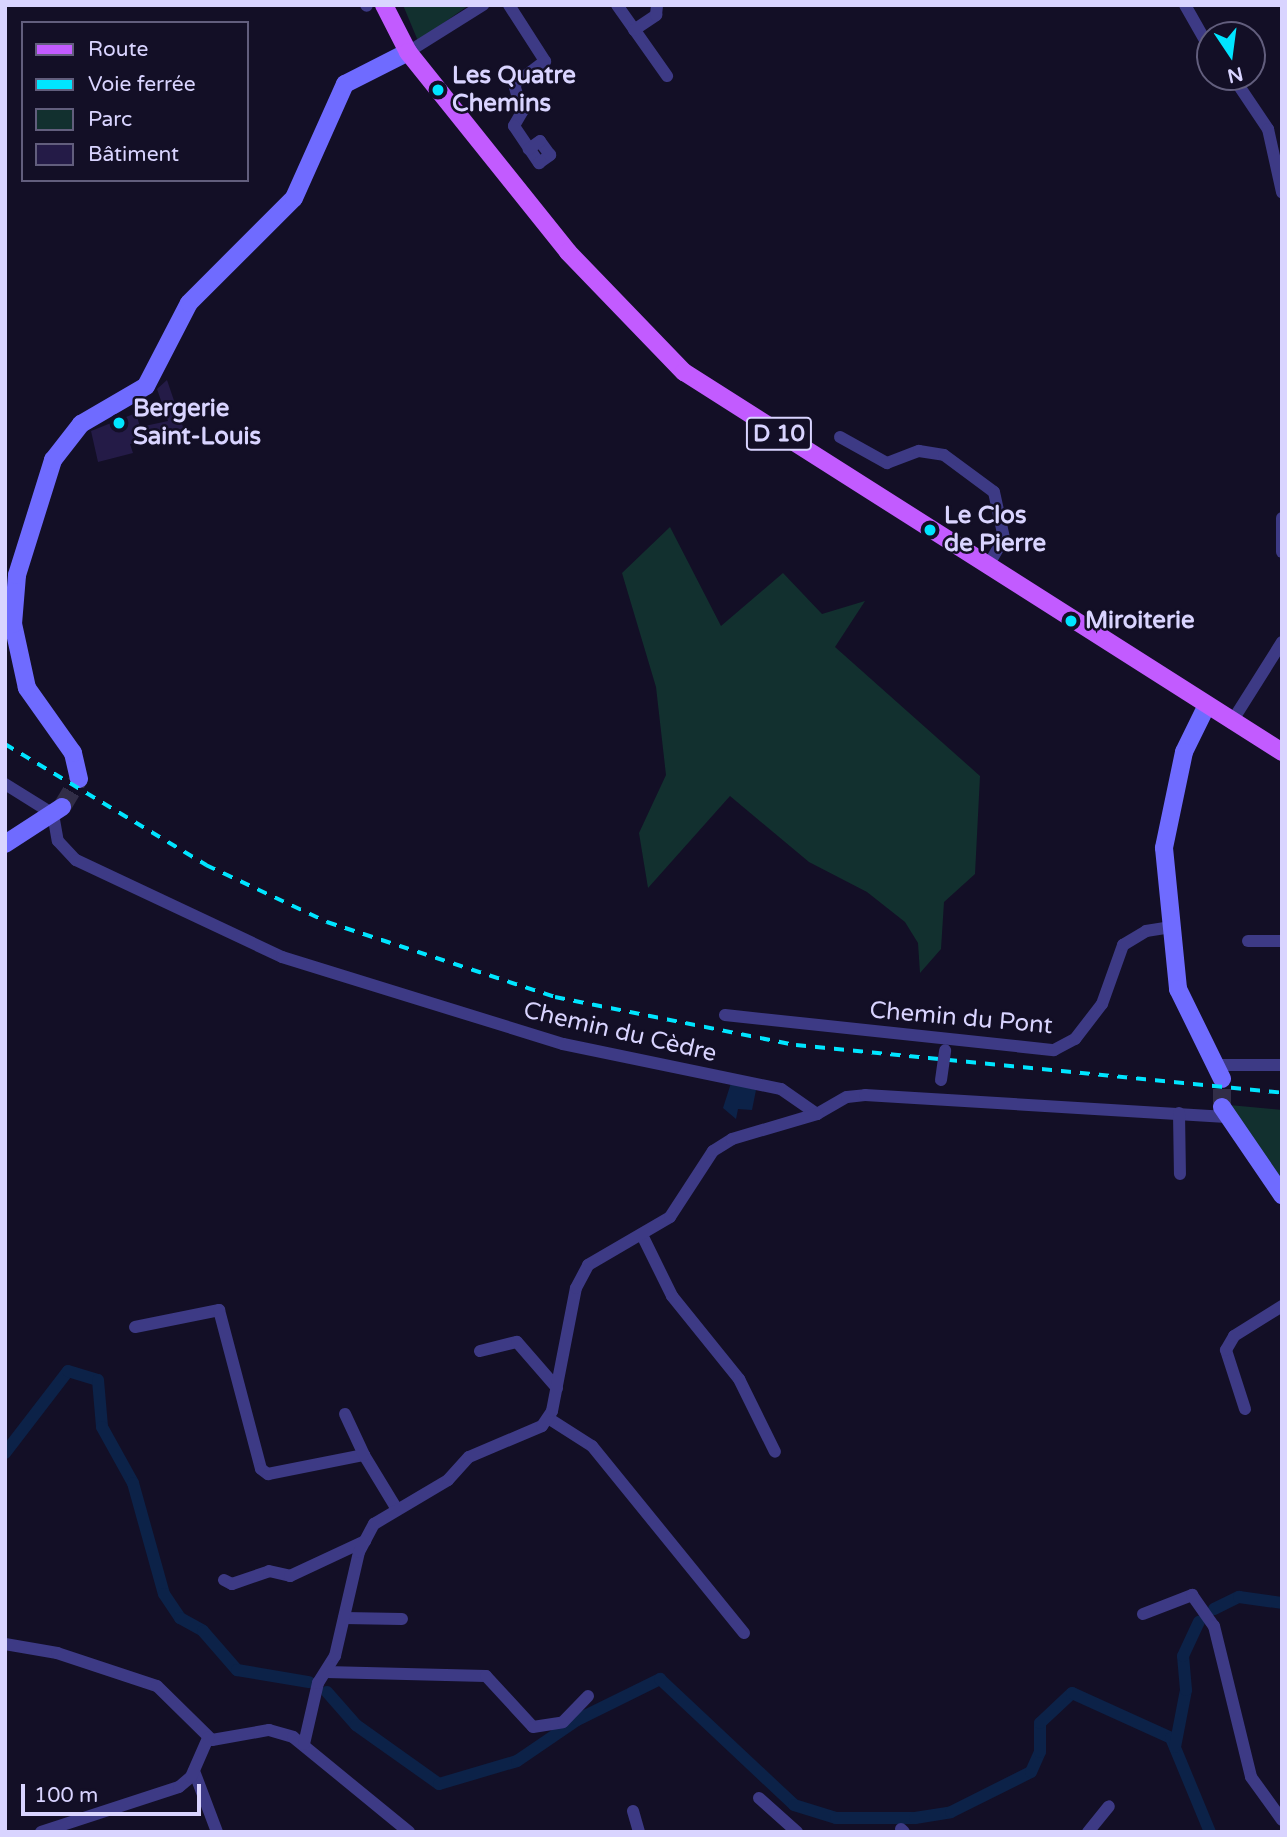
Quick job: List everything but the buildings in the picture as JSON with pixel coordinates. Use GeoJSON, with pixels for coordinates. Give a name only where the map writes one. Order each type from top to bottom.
{"type":"FeatureCollection","features":[{"type":"Feature","properties":{"kind":"main road","name":"D 10"},"geometry":{"type":"LineString","coordinates":[[394,5],[406,48]]}},
{"type":"Feature","properties":{"kind":"main road","name":"D 10"},"geometry":{"type":"LineString","coordinates":[[372,6],[568,252],[657,349],[723,399],[1231,723],[1282,752]]}},
{"type":"Feature","properties":{"kind":"street"},"geometry":{"type":"LineString","coordinates":[[79,779],[73,753],[27,688],[13,624],[17,575],[53,460],[81,424],[146,386],[189,303],[294,198],[318,156],[345,85],[483,5]]}},
{"type":"Feature","properties":{"kind":"street"},"geometry":{"type":"LineString","coordinates":[[509,5],[545,61],[514,84],[522,101],[514,126],[529,149]]}},
{"type":"Feature","properties":{"kind":"street"},"geometry":{"type":"LineString","coordinates":[[617,5],[667,76]]}},
{"type":"Feature","properties":{"kind":"street"},"geometry":{"type":"LineString","coordinates":[[634,30],[656,16],[657,5]]}},
{"type":"Feature","properties":{"kind":"street"},"geometry":{"type":"LineString","coordinates":[[1185,5],[1196,24]]}},
{"type":"Feature","properties":{"kind":"street"},"geometry":{"type":"LineString","coordinates":[[1244,91],[1260,112],[1282,192]]}},
{"type":"Feature","properties":{"kind":"street"},"geometry":{"type":"LineString","coordinates":[[840,437],[887,463],[919,451],[944,455],[995,492],[1004,538],[987,567]]}},
{"type":"Feature","properties":{"kind":"street"},"geometry":{"type":"LineString","coordinates":[[1282,518],[1282,552]]}},
{"type":"Feature","properties":{"kind":"street"},"geometry":{"type":"LineString","coordinates":[[1231,723],[1282,642]]}},
{"type":"Feature","properties":{"kind":"street"},"geometry":{"type":"LineString","coordinates":[[1206,707],[1184,752],[1166,823],[1170,927],[1178,989],[1220,1072],[1279,1062]]}},
{"type":"Feature","properties":{"kind":"street"},"geometry":{"type":"LineString","coordinates":[[5,784],[57,810]]}},
{"type":"Feature","properties":{"kind":"street"},"geometry":{"type":"LineString","coordinates":[[5,844],[57,810]]}},
{"type":"Feature","properties":{"kind":"street","name":"Chemin du Cèdre"},"geometry":{"type":"LineString","coordinates":[[57,810],[58,842],[76,860],[282,957],[563,1044],[781,1089],[817,1114]]}},
{"type":"Feature","properties":{"kind":"street","name":"Chemin du Pont"},"geometry":{"type":"LineString","coordinates":[[725,1015],[945,1045],[1042,1050],[1067,1046],[1102,1004],[1123,945],[1146,930],[1170,927]]}},
{"type":"Feature","properties":{"kind":"street"},"geometry":{"type":"LineString","coordinates":[[1248,941],[1282,941]]}},
{"type":"Feature","properties":{"kind":"street"},"geometry":{"type":"LineString","coordinates":[[940,1098],[945,1045]]}},
{"type":"Feature","properties":{"kind":"street"},"geometry":{"type":"LineString","coordinates":[[224,1580],[232,1584],[269,1571],[290,1576],[365,1541],[395,1506],[448,1480],[469,1457],[525,1435],[548,1418],[557,1388],[576,1288],[588,1265],[643,1237],[670,1217],[713,1151],[732,1139],[817,1114],[847,1097],[940,1098],[1179,1113],[1224,1112],[1282,1195]]}},
{"type":"Feature","properties":{"kind":"street"},"geometry":{"type":"LineString","coordinates":[[1179,1113],[1180,1174]]}},
{"type":"Feature","properties":{"kind":"street"},"geometry":{"type":"LineString","coordinates":[[643,1237],[672,1296],[739,1379],[775,1452]]}},
{"type":"Feature","properties":{"kind":"street"},"geometry":{"type":"LineString","coordinates":[[1245,1409],[1226,1350],[1234,1336],[1282,1306]]}},
{"type":"Feature","properties":{"kind":"street"},"geometry":{"type":"LineString","coordinates":[[135,1327],[211,1310],[223,1314],[264,1472],[364,1455]]}},
{"type":"Feature","properties":{"kind":"street"},"geometry":{"type":"LineString","coordinates":[[480,1351],[517,1342],[557,1388]]}},
{"type":"Feature","properties":{"kind":"street"},"geometry":{"type":"LineString","coordinates":[[345,1414],[364,1455],[395,1506]]}},
{"type":"Feature","properties":{"kind":"street"},"geometry":{"type":"LineString","coordinates":[[548,1418],[592,1446],[744,1633]]}},
{"type":"Feature","properties":{"kind":"street"},"geometry":{"type":"LineString","coordinates":[[304,1744],[365,1541]]}},
{"type":"Feature","properties":{"kind":"street"},"geometry":{"type":"LineString","coordinates":[[1143,1614],[1192,1595],[1214,1626],[1251,1777],[1282,1819]]}},
{"type":"Feature","properties":{"kind":"street"},"geometry":{"type":"LineString","coordinates":[[344,1618],[402,1619]]}},
{"type":"Feature","properties":{"kind":"street"},"geometry":{"type":"LineString","coordinates":[[5,1644],[57,1653],[157,1686],[208,1738],[236,1741],[269,1730],[304,1744],[409,1832]]}},
{"type":"Feature","properties":{"kind":"street"},"geometry":{"type":"LineString","coordinates":[[326,1672],[486,1676],[533,1727],[563,1722],[588,1696]]}},
{"type":"Feature","properties":{"kind":"street"},"geometry":{"type":"LineString","coordinates":[[41,1832],[179,1787],[194,1771],[208,1738]]}},
{"type":"Feature","properties":{"kind":"street"},"geometry":{"type":"LineString","coordinates":[[194,1771],[218,1832]]}},
{"type":"Feature","properties":{"kind":"street"},"geometry":{"type":"LineString","coordinates":[[759,1798],[797,1832]]}},
{"type":"Feature","properties":{"kind":"street"},"geometry":{"type":"LineString","coordinates":[[1087,1832],[1109,1806]]}},
{"type":"Feature","properties":{"kind":"street"},"geometry":{"type":"LineString","coordinates":[[633,1811],[639,1832]]}},
{"type":"Feature","properties":{"kind":"green space"},"geometry":{"type":"Polygon","coordinates":[[[403,5],[469,5],[418,41],[403,5]]]}},
{"type":"Feature","properties":{"kind":"green space"},"geometry":{"type":"Polygon","coordinates":[[[670,527],[721,626],[783,573],[822,614],[865,601],[835,647],[980,776],[975,874],[944,902],[941,949],[920,973],[918,943],[905,922],[867,892],[809,862],[730,796],[648,888],[639,833],[666,775],[656,687],[622,573],[670,527]]]}},
{"type":"Feature","properties":{"kind":"green space"},"geometry":{"type":"Polygon","coordinates":[[[1229,1105],[1282,1110],[1282,1182],[1229,1105]]]}},
{"type":"Feature","properties":{"kind":"water"},"geometry":{"type":"Polygon","coordinates":[[[731,1083],[756,1090],[752,1110],[738,1109],[736,1119],[723,1108],[731,1083]]]}},
{"type":"Feature","properties":{"kind":"waterway"},"geometry":{"type":"LineString","coordinates":[[5,1453],[68,1371],[98,1380],[102,1427],[133,1483],[164,1594],[180,1618],[203,1631],[237,1670],[309,1682]]}},
{"type":"Feature","properties":{"kind":"waterway"},"geometry":{"type":"LineString","coordinates":[[1214,1609],[1239,1597],[1282,1603]]}},
{"type":"Feature","properties":{"kind":"waterway"},"geometry":{"type":"LineString","coordinates":[[1175,1747],[1186,1690],[1183,1656],[1199,1622]]}},
{"type":"Feature","properties":{"kind":"waterway"},"geometry":{"type":"LineString","coordinates":[[327,1692],[356,1725],[439,1784],[517,1761],[577,1720],[660,1679],[794,1805],[836,1818],[915,1818],[951,1812],[1031,1772],[1040,1752],[1040,1723],[1072,1693],[1171,1738],[1210,1832]]}},
{"type":"Feature","properties":{"kind":"tunnel"},"geometry":{"type":"LineString","coordinates":[[62,807],[79,779]]}},
{"type":"Feature","properties":{"kind":"tunnel"},"geometry":{"type":"LineString","coordinates":[[1222,1079],[1222,1107]]}},
{"type":"Feature","properties":{"kind":"railway"},"geometry":{"type":"LineString","coordinates":[[5,744],[206,865],[327,922],[555,997],[796,1045],[1282,1093]]}},
{"type":"Feature","properties":{"kind":"place","name":"Les Quatre Chemins"},"geometry":{"type":"Point","coordinates":[438,90]}},
{"type":"Feature","properties":{"kind":"place","name":"Bergerie Saint-Louis"},"geometry":{"type":"Point","coordinates":[119,423]}},
{"type":"Feature","properties":{"kind":"place","name":"Le Clos de Pierre"},"geometry":{"type":"Point","coordinates":[930,530]}},
{"type":"Feature","properties":{"kind":"place","name":"Miroiterie"},"geometry":{"type":"Point","coordinates":[1071,621]}}]}
